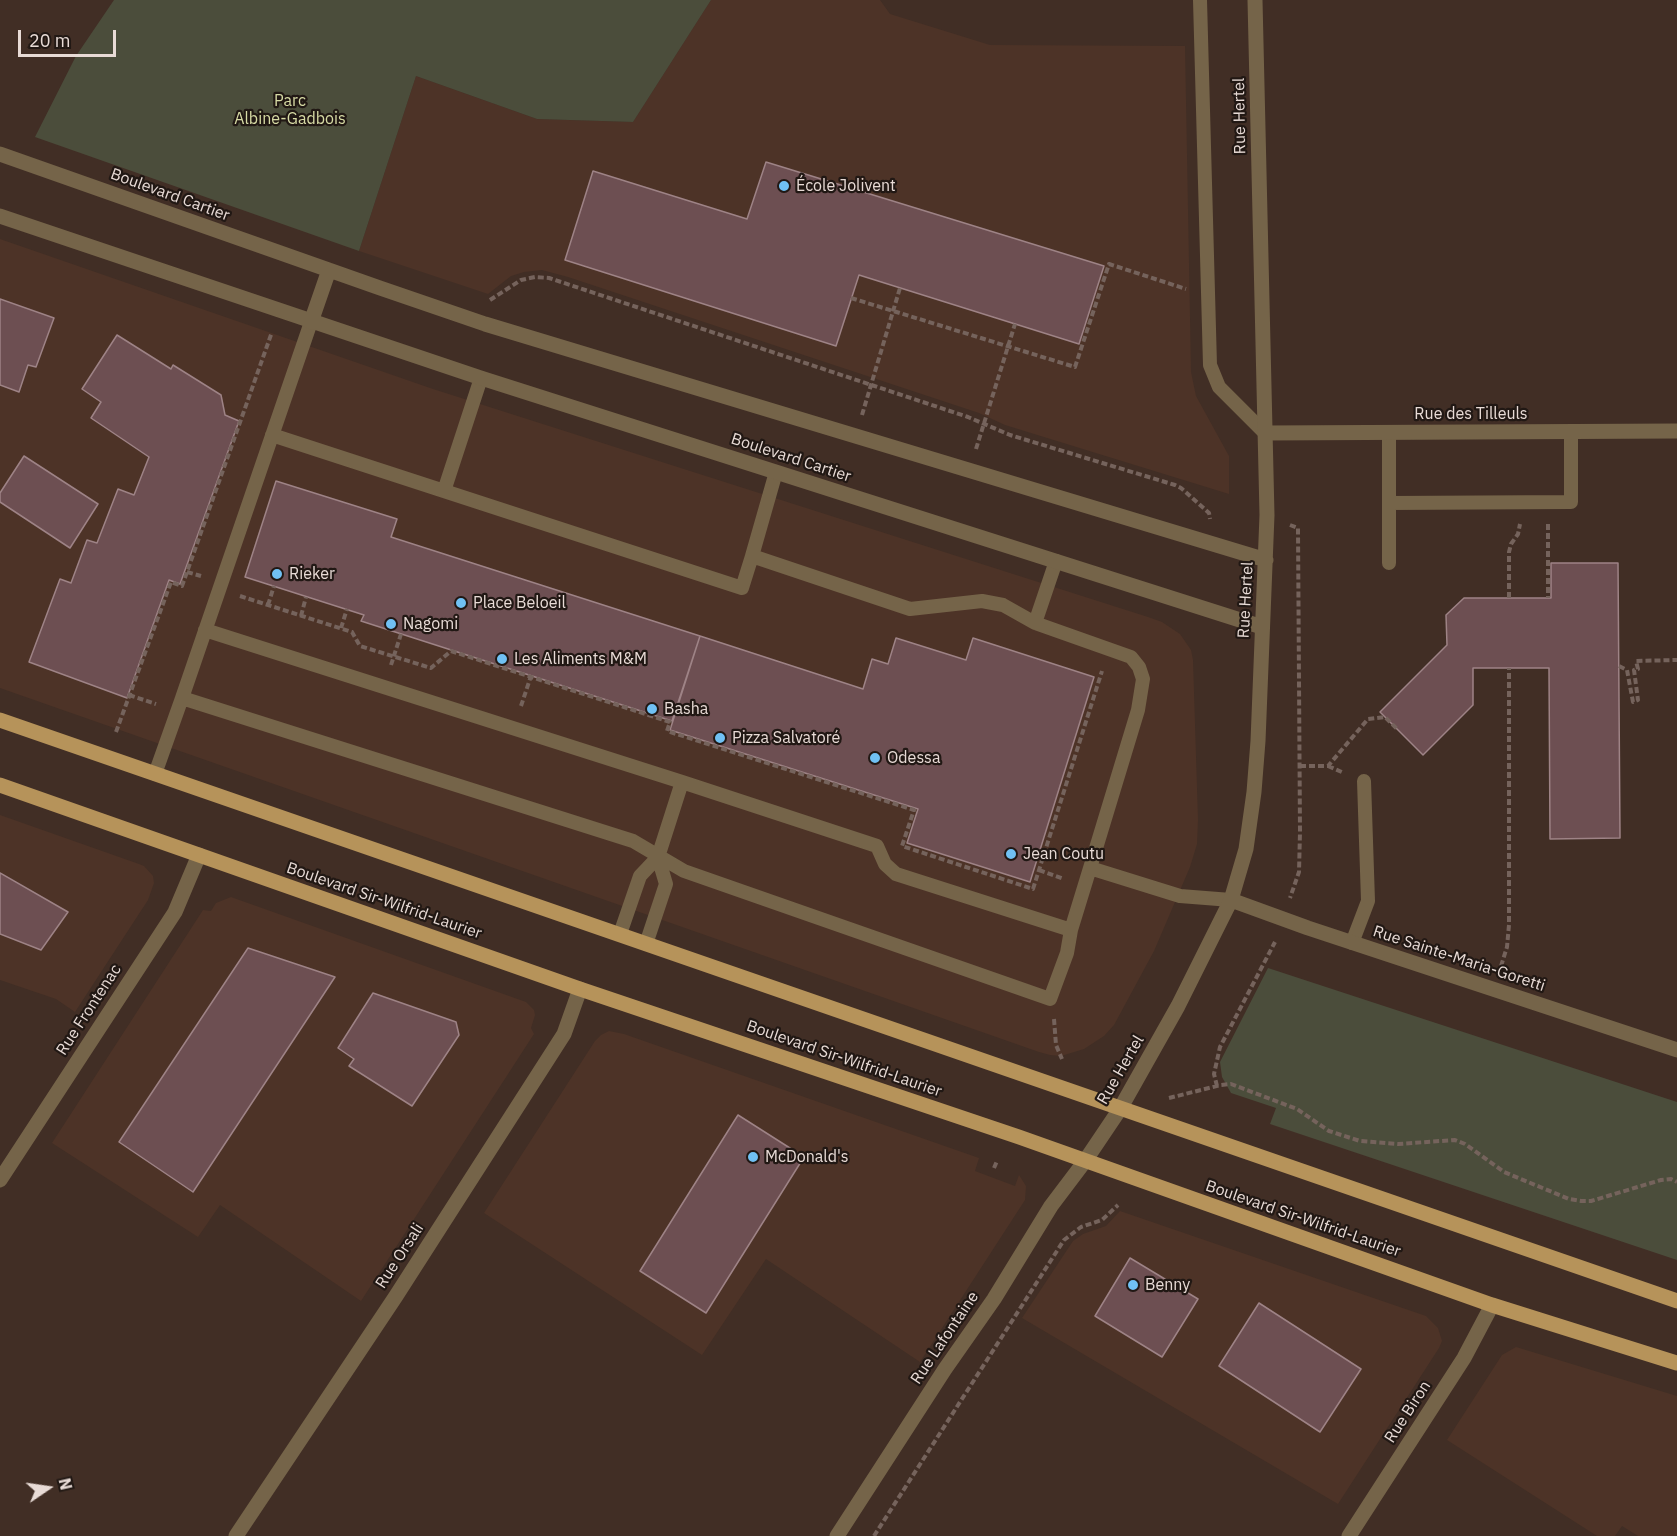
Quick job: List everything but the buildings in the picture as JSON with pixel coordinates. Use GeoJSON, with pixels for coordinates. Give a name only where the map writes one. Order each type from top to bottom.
{"type":"FeatureCollection","features":[{"type":"Feature","properties":{"kind":"main road"},"geometry":{"type":"LineString","coordinates":[[0,720],[1677,1301]]}},
{"type":"Feature","properties":{"kind":"main road","name":"Boulevard Sir-Wilfrid-Laurier"},"geometry":{"type":"LineString","coordinates":[[0,785],[580,989],[1019,1137],[1492,1305],[1677,1363]]}},
{"type":"Feature","properties":{"kind":"street","name":"Rue Hertel"},"geometry":{"type":"LineString","coordinates":[[1085,1161],[1120,1108],[1174,1013],[1230,900],[1246,849],[1254,792],[1266,560],[1255,0]]}},
{"type":"Feature","properties":{"kind":"street","name":"Boulevard Cartier"},"geometry":{"type":"LineString","coordinates":[[0,154],[467,318],[1266,560]]}},
{"type":"Feature","properties":{"kind":"street","name":"Boulevard Cartier"},"geometry":{"type":"LineString","coordinates":[[0,216],[481,378],[1262,627]]}},
{"type":"Feature","properties":{"kind":"street"},"geometry":{"type":"LineString","coordinates":[[310,322],[329,270]]}},
{"type":"Feature","properties":{"kind":"street","name":"Rue des Tilleuls"},"geometry":{"type":"LineString","coordinates":[[1265,433],[1677,432]]}},
{"type":"Feature","properties":{"kind":"street","name":"Rue Frontenac"},"geometry":{"type":"LineString","coordinates":[[0,1180],[175,912],[199,855]]}},
{"type":"Feature","properties":{"kind":"street","name":"Rue Sainte-Maria-Goretti"},"geometry":{"type":"LineString","coordinates":[[1230,900],[1677,1050]]}},
{"type":"Feature","properties":{"kind":"street","name":"Rue Orsali"},"geometry":{"type":"LineString","coordinates":[[236,1536],[402,1286],[564,1034],[580,989]]}},
{"type":"Feature","properties":{"kind":"street","name":"Rue Lafontaine"},"geometry":{"type":"LineString","coordinates":[[837,1536],[945,1369],[994,1299],[1052,1206],[1085,1161]]}},
{"type":"Feature","properties":{"kind":"street","name":"Rue Biron"},"geometry":{"type":"LineString","coordinates":[[1349,1536],[1464,1358],[1492,1305]]}},
{"type":"Feature","properties":{"kind":"lane"},"geometry":{"type":"LineString","coordinates":[[1200,0],[1210,365],[1219,387],[1265,433]]}},
{"type":"Feature","properties":{"kind":"lane"},"geometry":{"type":"LineString","coordinates":[[155,774],[310,322]]}},
{"type":"Feature","properties":{"kind":"lane"},"geometry":{"type":"LineString","coordinates":[[444,491],[481,378]]}},
{"type":"Feature","properties":{"kind":"lane"},"geometry":{"type":"LineString","coordinates":[[1389,432],[1389,563]]}},
{"type":"Feature","properties":{"kind":"lane"},"geometry":{"type":"LineString","coordinates":[[1389,503],[1571,502],[1571,432]]}},
{"type":"Feature","properties":{"kind":"lane"},"geometry":{"type":"LineString","coordinates":[[272,435],[742,588],[776,472]]}},
{"type":"Feature","properties":{"kind":"lane"},"geometry":{"type":"LineString","coordinates":[[182,698],[633,842],[684,871],[1050,999],[1067,952],[1071,930],[1138,710],[1143,679],[1139,667],[1131,657],[1035,623],[1003,605],[982,601],[910,609],[752,556]]}},
{"type":"Feature","properties":{"kind":"lane"},"geometry":{"type":"LineString","coordinates":[[1035,623],[1056,561]]}},
{"type":"Feature","properties":{"kind":"lane"},"geometry":{"type":"LineString","coordinates":[[205,630],[877,846],[885,864],[896,874],[1071,930]]}},
{"type":"Feature","properties":{"kind":"lane"},"geometry":{"type":"LineString","coordinates":[[1353,943],[1368,901],[1364,781]]}},
{"type":"Feature","properties":{"kind":"lane"},"geometry":{"type":"LineString","coordinates":[[620,934],[640,876],[658,857],[682,782]]}},
{"type":"Feature","properties":{"kind":"lane"},"geometry":{"type":"LineString","coordinates":[[646,944],[666,884],[658,857]]}},
{"type":"Feature","properties":{"kind":"lane"},"geometry":{"type":"LineString","coordinates":[[1090,868],[1180,896],[1230,900]]}},
{"type":"Feature","properties":{"kind":"path"},"geometry":{"type":"LineString","coordinates":[[851,298],[1075,367],[1108,264],[1182,289],[1192,288]]}},
{"type":"Feature","properties":{"kind":"path"},"geometry":{"type":"LineString","coordinates":[[467,318],[514,282],[535,277],[549,278],[872,384],[984,423],[1010,435],[1181,488],[1209,513],[1212,543]]}},
{"type":"Feature","properties":{"kind":"path"},"geometry":{"type":"LineString","coordinates":[[862,416],[900,288]]}},
{"type":"Feature","properties":{"kind":"path"},"geometry":{"type":"LineString","coordinates":[[975,451],[1015,324]]}},
{"type":"Feature","properties":{"kind":"path"},"geometry":{"type":"LineString","coordinates":[[116,732],[171,582],[182,586],[272,332]]}},
{"type":"Feature","properties":{"kind":"path"},"geometry":{"type":"LineString","coordinates":[[1548,522],[1548,598]]}},
{"type":"Feature","properties":{"kind":"path"},"geometry":{"type":"LineString","coordinates":[[1509,598],[1509,552],[1520,524]]}},
{"type":"Feature","properties":{"kind":"path"},"geometry":{"type":"LineString","coordinates":[[1290,901],[1300,863],[1298,528]]}},
{"type":"Feature","properties":{"kind":"path"},"geometry":{"type":"LineString","coordinates":[[187,572],[205,578]]}},
{"type":"Feature","properties":{"kind":"path"},"geometry":{"type":"LineString","coordinates":[[268,605],[274,586]]}},
{"type":"Feature","properties":{"kind":"path"},"geometry":{"type":"LineString","coordinates":[[242,589],[240,596],[352,632],[360,646],[431,668],[451,651],[670,722],[667,731],[914,810],[902,846],[1033,889],[1099,680]]}},
{"type":"Feature","properties":{"kind":"path"},"geometry":{"type":"LineString","coordinates":[[301,615],[306,597]]}},
{"type":"Feature","properties":{"kind":"path"},"geometry":{"type":"LineString","coordinates":[[341,628],[347,609]]}},
{"type":"Feature","properties":{"kind":"path"},"geometry":{"type":"LineString","coordinates":[[394,656],[401,634]]}},
{"type":"Feature","properties":{"kind":"path"},"geometry":{"type":"LineString","coordinates":[[1619,666],[1627,670],[1633,702],[1638,700],[1634,669],[1638,669],[1636,661],[1677,660]]}},
{"type":"Feature","properties":{"kind":"path"},"geometry":{"type":"LineString","coordinates":[[1502,962],[1507,947],[1509,925],[1509,668]]}},
{"type":"Feature","properties":{"kind":"path"},"geometry":{"type":"LineString","coordinates":[[521,706],[531,676]]}},
{"type":"Feature","properties":{"kind":"path"},"geometry":{"type":"LineString","coordinates":[[129,695],[158,705]]}},
{"type":"Feature","properties":{"kind":"path"},"geometry":{"type":"LineString","coordinates":[[1300,766],[1328,766],[1368,719],[1385,717],[1397,729]]}},
{"type":"Feature","properties":{"kind":"path"},"geometry":{"type":"LineString","coordinates":[[1039,870],[1062,878]]}},
{"type":"Feature","properties":{"kind":"path"},"geometry":{"type":"LineString","coordinates":[[1217,1086],[1214,1074],[1220,1047],[1276,940]]}},
{"type":"Feature","properties":{"kind":"path"},"geometry":{"type":"LineString","coordinates":[[1050,999],[1054,1013],[1056,1045],[1062,1059]]}},
{"type":"Feature","properties":{"kind":"path"},"geometry":{"type":"LineString","coordinates":[[1166,1099],[1231,1084],[1297,1110],[1329,1131],[1360,1141],[1398,1144],[1455,1140],[1465,1144],[1504,1172],[1569,1200],[1591,1201],[1661,1180],[1671,1179],[1677,1182]]}},
{"type":"Feature","properties":{"kind":"path"},"geometry":{"type":"LineString","coordinates":[[994,1168],[997,1161]]}},
{"type":"Feature","properties":{"kind":"path"},"geometry":{"type":"LineString","coordinates":[[874,1536],[1064,1240],[1081,1227],[1102,1220],[1118,1205]]}},
{"type":"Feature","properties":{"kind":"shaded area","name":"École Jolivent"},"geometry":{"type":"Polygon","coordinates":[[[711,0],[880,0],[890,14],[990,45],[1185,46],[1191,372],[1196,396],[1229,456],[1229,494],[1005,425],[979,413],[568,277],[542,270],[524,272],[511,276],[488,294],[359,251],[416,76],[537,119],[633,122],[711,0]]]}},
{"type":"Feature","properties":{"kind":"shaded area"},"geometry":{"type":"Polygon","coordinates":[[[0,239],[433,389],[1148,617],[1162,622],[1180,634],[1191,650],[1193,660],[1197,844],[1190,867],[1154,951],[1114,1025],[1104,1036],[1084,1049],[1061,1056],[1039,1052],[0,688],[0,239]]]}},
{"type":"Feature","properties":{"kind":"shaded area"},"geometry":{"type":"Polygon","coordinates":[[[0,815],[139,864],[153,876],[154,883],[148,900],[75,1012],[56,999],[0,980],[0,815]]]}},
{"type":"Feature","properties":{"kind":"shaded area"},"geometry":{"type":"Polygon","coordinates":[[[231,897],[526,1002],[534,1010],[535,1015],[531,1028],[534,1034],[361,1301],[220,1205],[198,1237],[52,1143],[203,910],[211,911],[216,903],[231,897]]]}},
{"type":"Feature","properties":{"kind":"shaded area"},"geometry":{"type":"Polygon","coordinates":[[[609,1031],[624,1034],[979,1158],[975,1171],[1015,1186],[1019,1175],[1026,1186],[1025,1200],[920,1362],[766,1259],[702,1355],[484,1213],[595,1041],[609,1031]]]}},
{"type":"Feature","properties":{"kind":"shaded area"},"geometry":{"type":"Polygon","coordinates":[[[1120,1211],[1426,1316],[1438,1328],[1442,1341],[1439,1348],[1338,1504],[1022,1318],[1073,1241],[1083,1234],[1106,1226],[1120,1211]]]}},
{"type":"Feature","properties":{"kind":"shaded area"},"geometry":{"type":"Polygon","coordinates":[[[1516,1347],[1677,1396],[1677,1536],[1638,1536],[1622,1526],[1615,1536],[1597,1536],[1447,1440],[1502,1355],[1516,1347]]]}},
{"type":"Feature","properties":{"kind":"green space","name":"Parc Albine-Gadbois"},"geometry":{"type":"Polygon","coordinates":[[[114,0],[711,0],[633,122],[537,119],[416,76],[359,251],[35,137],[76,56],[114,0]]]}},
{"type":"Feature","properties":{"kind":"green space"},"geometry":{"type":"Polygon","coordinates":[[[1268,968],[1677,1102],[1677,1260],[1270,1124],[1276,1108],[1231,1093],[1222,1077],[1220,1062],[1268,968]]]}},
{"type":"Feature","properties":{"kind":"place","name":"École Jolivent"},"geometry":{"type":"Point","coordinates":[784,186]}},
{"type":"Feature","properties":{"kind":"place","name":"Rieker"},"geometry":{"type":"Point","coordinates":[277,574]}},
{"type":"Feature","properties":{"kind":"place","name":"Place Beloeil"},"geometry":{"type":"Point","coordinates":[461,603]}},
{"type":"Feature","properties":{"kind":"place","name":"Nagomi"},"geometry":{"type":"Point","coordinates":[391,624]}},
{"type":"Feature","properties":{"kind":"place","name":"Les Aliments M&M"},"geometry":{"type":"Point","coordinates":[502,659]}},
{"type":"Feature","properties":{"kind":"place","name":"Basha"},"geometry":{"type":"Point","coordinates":[652,709]}},
{"type":"Feature","properties":{"kind":"place","name":"Pizza Salvatoré"},"geometry":{"type":"Point","coordinates":[720,738]}},
{"type":"Feature","properties":{"kind":"place","name":"Odessa"},"geometry":{"type":"Point","coordinates":[875,758]}},
{"type":"Feature","properties":{"kind":"place","name":"Jean Coutu"},"geometry":{"type":"Point","coordinates":[1011,854]}},
{"type":"Feature","properties":{"kind":"place","name":"McDonald's"},"geometry":{"type":"Point","coordinates":[753,1157]}},
{"type":"Feature","properties":{"kind":"place","name":"Benny"},"geometry":{"type":"Point","coordinates":[1133,1285]}}]}
